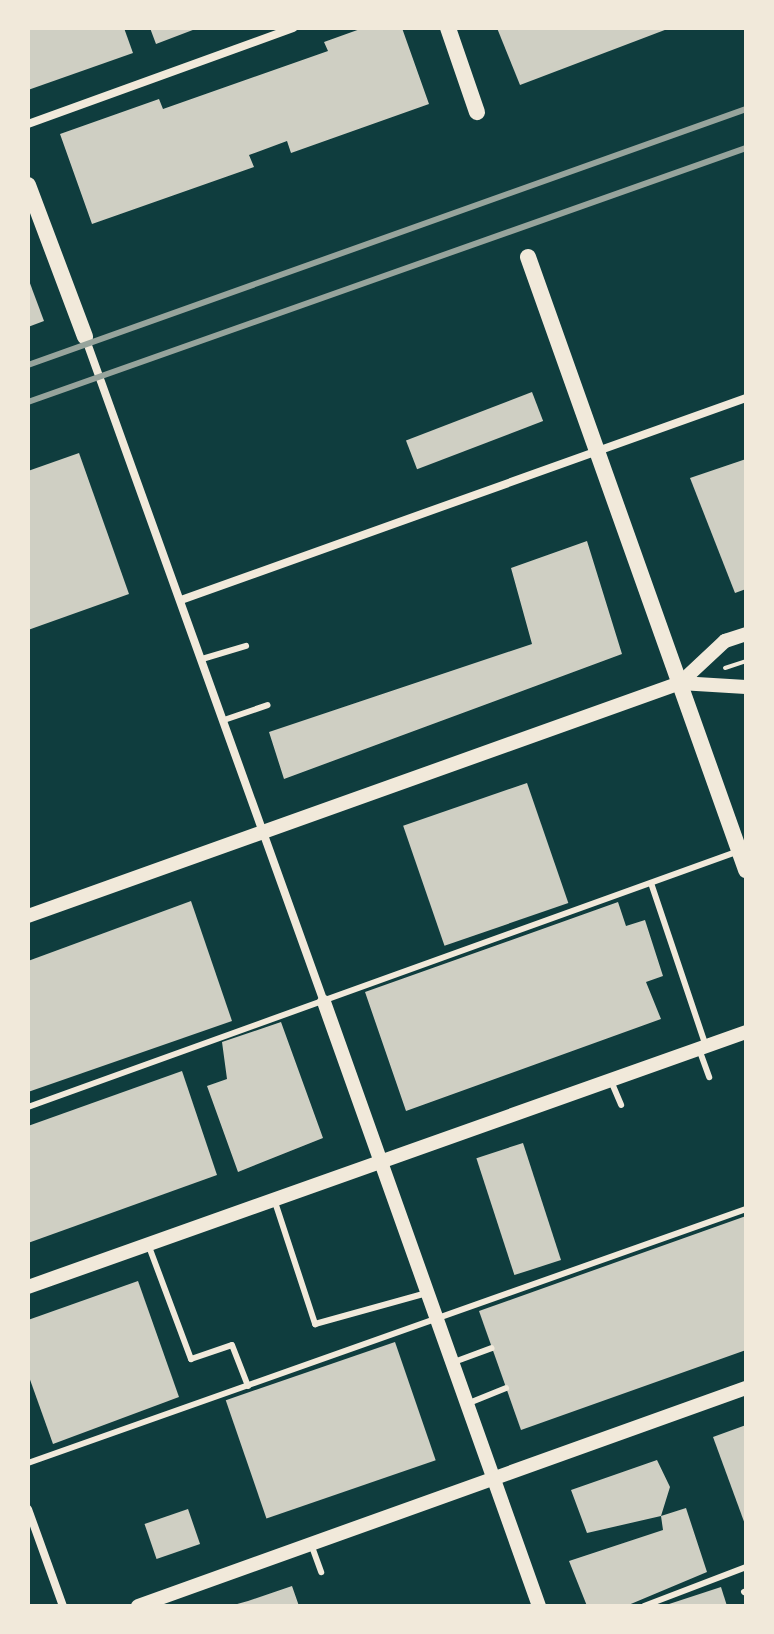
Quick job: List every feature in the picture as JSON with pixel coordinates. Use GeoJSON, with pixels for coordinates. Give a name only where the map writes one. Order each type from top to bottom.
{"type":"FeatureCollection","features":[{"type":"Feature","properties":{"kind":"main road"},"geometry":{"type":"LineString","coordinates":[[448,28],[477,112]]}},
{"type":"Feature","properties":{"kind":"main road"},"geometry":{"type":"LineString","coordinates":[[28,185],[85,337]]}},
{"type":"Feature","properties":{"kind":"main road"},"geometry":{"type":"LineString","coordinates":[[528,257],[746,870]]}},
{"type":"Feature","properties":{"kind":"street"},"geometry":{"type":"LineString","coordinates":[[28,124],[293,28]]}},
{"type":"Feature","properties":{"kind":"street"},"geometry":{"type":"LineString","coordinates":[[85,337],[539,1606]]}},
{"type":"Feature","properties":{"kind":"street"},"geometry":{"type":"LineString","coordinates":[[181,600],[746,398]]}},
{"type":"Feature","properties":{"kind":"street"},"geometry":{"type":"LineString","coordinates":[[680,683],[725,641],[746,634]]}},
{"type":"Feature","properties":{"kind":"street"},"geometry":{"type":"LineString","coordinates":[[28,916],[680,683],[746,687]]}},
{"type":"Feature","properties":{"kind":"street"},"geometry":{"type":"LineString","coordinates":[[28,1287],[746,1032]]}},
{"type":"Feature","properties":{"kind":"street"},"geometry":{"type":"LineString","coordinates":[[138,1606],[746,1388]]}},
{"type":"Feature","properties":{"kind":"street"},"geometry":{"type":"LineString","coordinates":[[28,1509],[63,1606]]}},
{"type":"Feature","properties":{"kind":"lane"},"geometry":{"type":"LineString","coordinates":[[202,659],[246,646]]}},
{"type":"Feature","properties":{"kind":"lane"},"geometry":{"type":"LineString","coordinates":[[224,720],[268,705]]}},
{"type":"Feature","properties":{"kind":"lane"},"geometry":{"type":"LineString","coordinates":[[28,1107],[739,851]]}},
{"type":"Feature","properties":{"kind":"lane"},"geometry":{"type":"LineString","coordinates":[[651,883],[709,1077]]}},
{"type":"Feature","properties":{"kind":"lane"},"geometry":{"type":"LineString","coordinates":[[611,1081],[621,1105]]}},
{"type":"Feature","properties":{"kind":"lane"},"geometry":{"type":"LineString","coordinates":[[274,1199],[315,1324],[427,1293]]}},
{"type":"Feature","properties":{"kind":"lane"},"geometry":{"type":"LineString","coordinates":[[28,1463],[746,1209]]}},
{"type":"Feature","properties":{"kind":"lane"},"geometry":{"type":"LineString","coordinates":[[148,1244],[191,1359],[232,1345],[248,1386]]}},
{"type":"Feature","properties":{"kind":"lane"},"geometry":{"type":"LineString","coordinates":[[452,1362],[492,1348]]}},
{"type":"Feature","properties":{"kind":"lane"},"geometry":{"type":"LineString","coordinates":[[467,1403],[506,1388]]}},
{"type":"Feature","properties":{"kind":"lane"},"geometry":{"type":"LineString","coordinates":[[311,1544],[321,1572]]}},
{"type":"Feature","properties":{"kind":"lane"},"geometry":{"type":"LineString","coordinates":[[644,1606],[746,1567]]}},
{"type":"Feature","properties":{"kind":"building"},"geometry":{"type":"Polygon","coordinates":[[[28,28],[124,28],[133,53],[28,90],[28,28]]]}},
{"type":"Feature","properties":{"kind":"building"},"geometry":{"type":"Polygon","coordinates":[[[150,28],[198,28],[156,44],[150,28]]]}},
{"type":"Feature","properties":{"kind":"building"},"geometry":{"type":"Polygon","coordinates":[[[363,28],[402,28],[429,104],[291,153],[287,141],[249,155],[254,167],[92,224],[60,134],[159,99],[163,109],[328,51],[324,42],[363,28]]]}},
{"type":"Feature","properties":{"kind":"building"},"geometry":{"type":"Polygon","coordinates":[[[497,28],[670,28],[520,85],[497,28]]]}},
{"type":"Feature","properties":{"kind":"building"},"geometry":{"type":"Polygon","coordinates":[[[28,278],[44,321],[28,327],[28,278]]]}},
{"type":"Feature","properties":{"kind":"building"},"geometry":{"type":"Polygon","coordinates":[[[532,392],[543,421],[417,469],[406,440],[532,392]]]}},
{"type":"Feature","properties":{"kind":"building"},"geometry":{"type":"Polygon","coordinates":[[[79,453],[129,594],[28,630],[28,471],[79,453]]]}},
{"type":"Feature","properties":{"kind":"building"},"geometry":{"type":"Polygon","coordinates":[[[746,459],[746,589],[735,593],[690,478],[746,459]]]}},
{"type":"Feature","properties":{"kind":"building"},"geometry":{"type":"Polygon","coordinates":[[[587,541],[622,654],[284,779],[269,732],[532,644],[511,568],[587,541]]]}},
{"type":"Feature","properties":{"kind":"building"},"geometry":{"type":"Polygon","coordinates":[[[527,783],[568,903],[444,946],[403,826],[527,783]]]}},
{"type":"Feature","properties":{"kind":"building"},"geometry":{"type":"Polygon","coordinates":[[[191,901],[232,1021],[28,1092],[28,961],[191,901]]]}},
{"type":"Feature","properties":{"kind":"building"},"geometry":{"type":"Polygon","coordinates":[[[618,902],[626,926],[645,920],[663,976],[646,982],[661,1019],[406,1111],[365,992],[618,902]]]}},
{"type":"Feature","properties":{"kind":"building"},"geometry":{"type":"Polygon","coordinates":[[[281,1022],[323,1138],[238,1172],[207,1086],[227,1079],[222,1042],[281,1022]]]}},
{"type":"Feature","properties":{"kind":"building"},"geometry":{"type":"Polygon","coordinates":[[[182,1071],[217,1175],[28,1243],[28,1126],[182,1071]]]}},
{"type":"Feature","properties":{"kind":"building"},"geometry":{"type":"Polygon","coordinates":[[[523,1143],[561,1260],[514,1275],[476,1158],[523,1143]]]}},
{"type":"Feature","properties":{"kind":"building"},"geometry":{"type":"Polygon","coordinates":[[[746,1216],[746,1350],[521,1430],[479,1311],[746,1216]]]}},
{"type":"Feature","properties":{"kind":"building"},"geometry":{"type":"Polygon","coordinates":[[[138,1281],[179,1397],[53,1444],[28,1374],[28,1320],[138,1281]]]}},
{"type":"Feature","properties":{"kind":"building"},"geometry":{"type":"Polygon","coordinates":[[[395,1342],[436,1460],[266,1518],[226,1400],[395,1342]]]}},
{"type":"Feature","properties":{"kind":"building"},"geometry":{"type":"Polygon","coordinates":[[[746,1425],[746,1527],[713,1437],[746,1425]]]}},
{"type":"Feature","properties":{"kind":"building"},"geometry":{"type":"Polygon","coordinates":[[[657,1460],[670,1487],[661,1516],[587,1533],[571,1490],[657,1460]]]}},
{"type":"Feature","properties":{"kind":"building"},"geometry":{"type":"Polygon","coordinates":[[[686,1508],[707,1572],[626,1606],[587,1606],[569,1561],[663,1530],[661,1516],[686,1508]]]}},
{"type":"Feature","properties":{"kind":"building"},"geometry":{"type":"Polygon","coordinates":[[[188,1509],[200,1544],[157,1559],[145,1524],[188,1509]]]}},
{"type":"Feature","properties":{"kind":"building"},"geometry":{"type":"Polygon","coordinates":[[[292,1586],[299,1606],[230,1606],[248,1601],[292,1586]]]}},
{"type":"Feature","properties":{"kind":"building"},"geometry":{"type":"Polygon","coordinates":[[[721,1587],[727,1606],[666,1606],[666,1605],[721,1587]]]}},
{"type":"Feature","properties":{"kind":"railway"},"geometry":{"type":"LineString","coordinates":[[28,365],[746,109]]}},
{"type":"Feature","properties":{"kind":"railway"},"geometry":{"type":"LineString","coordinates":[[28,402],[746,148]]}}]}
